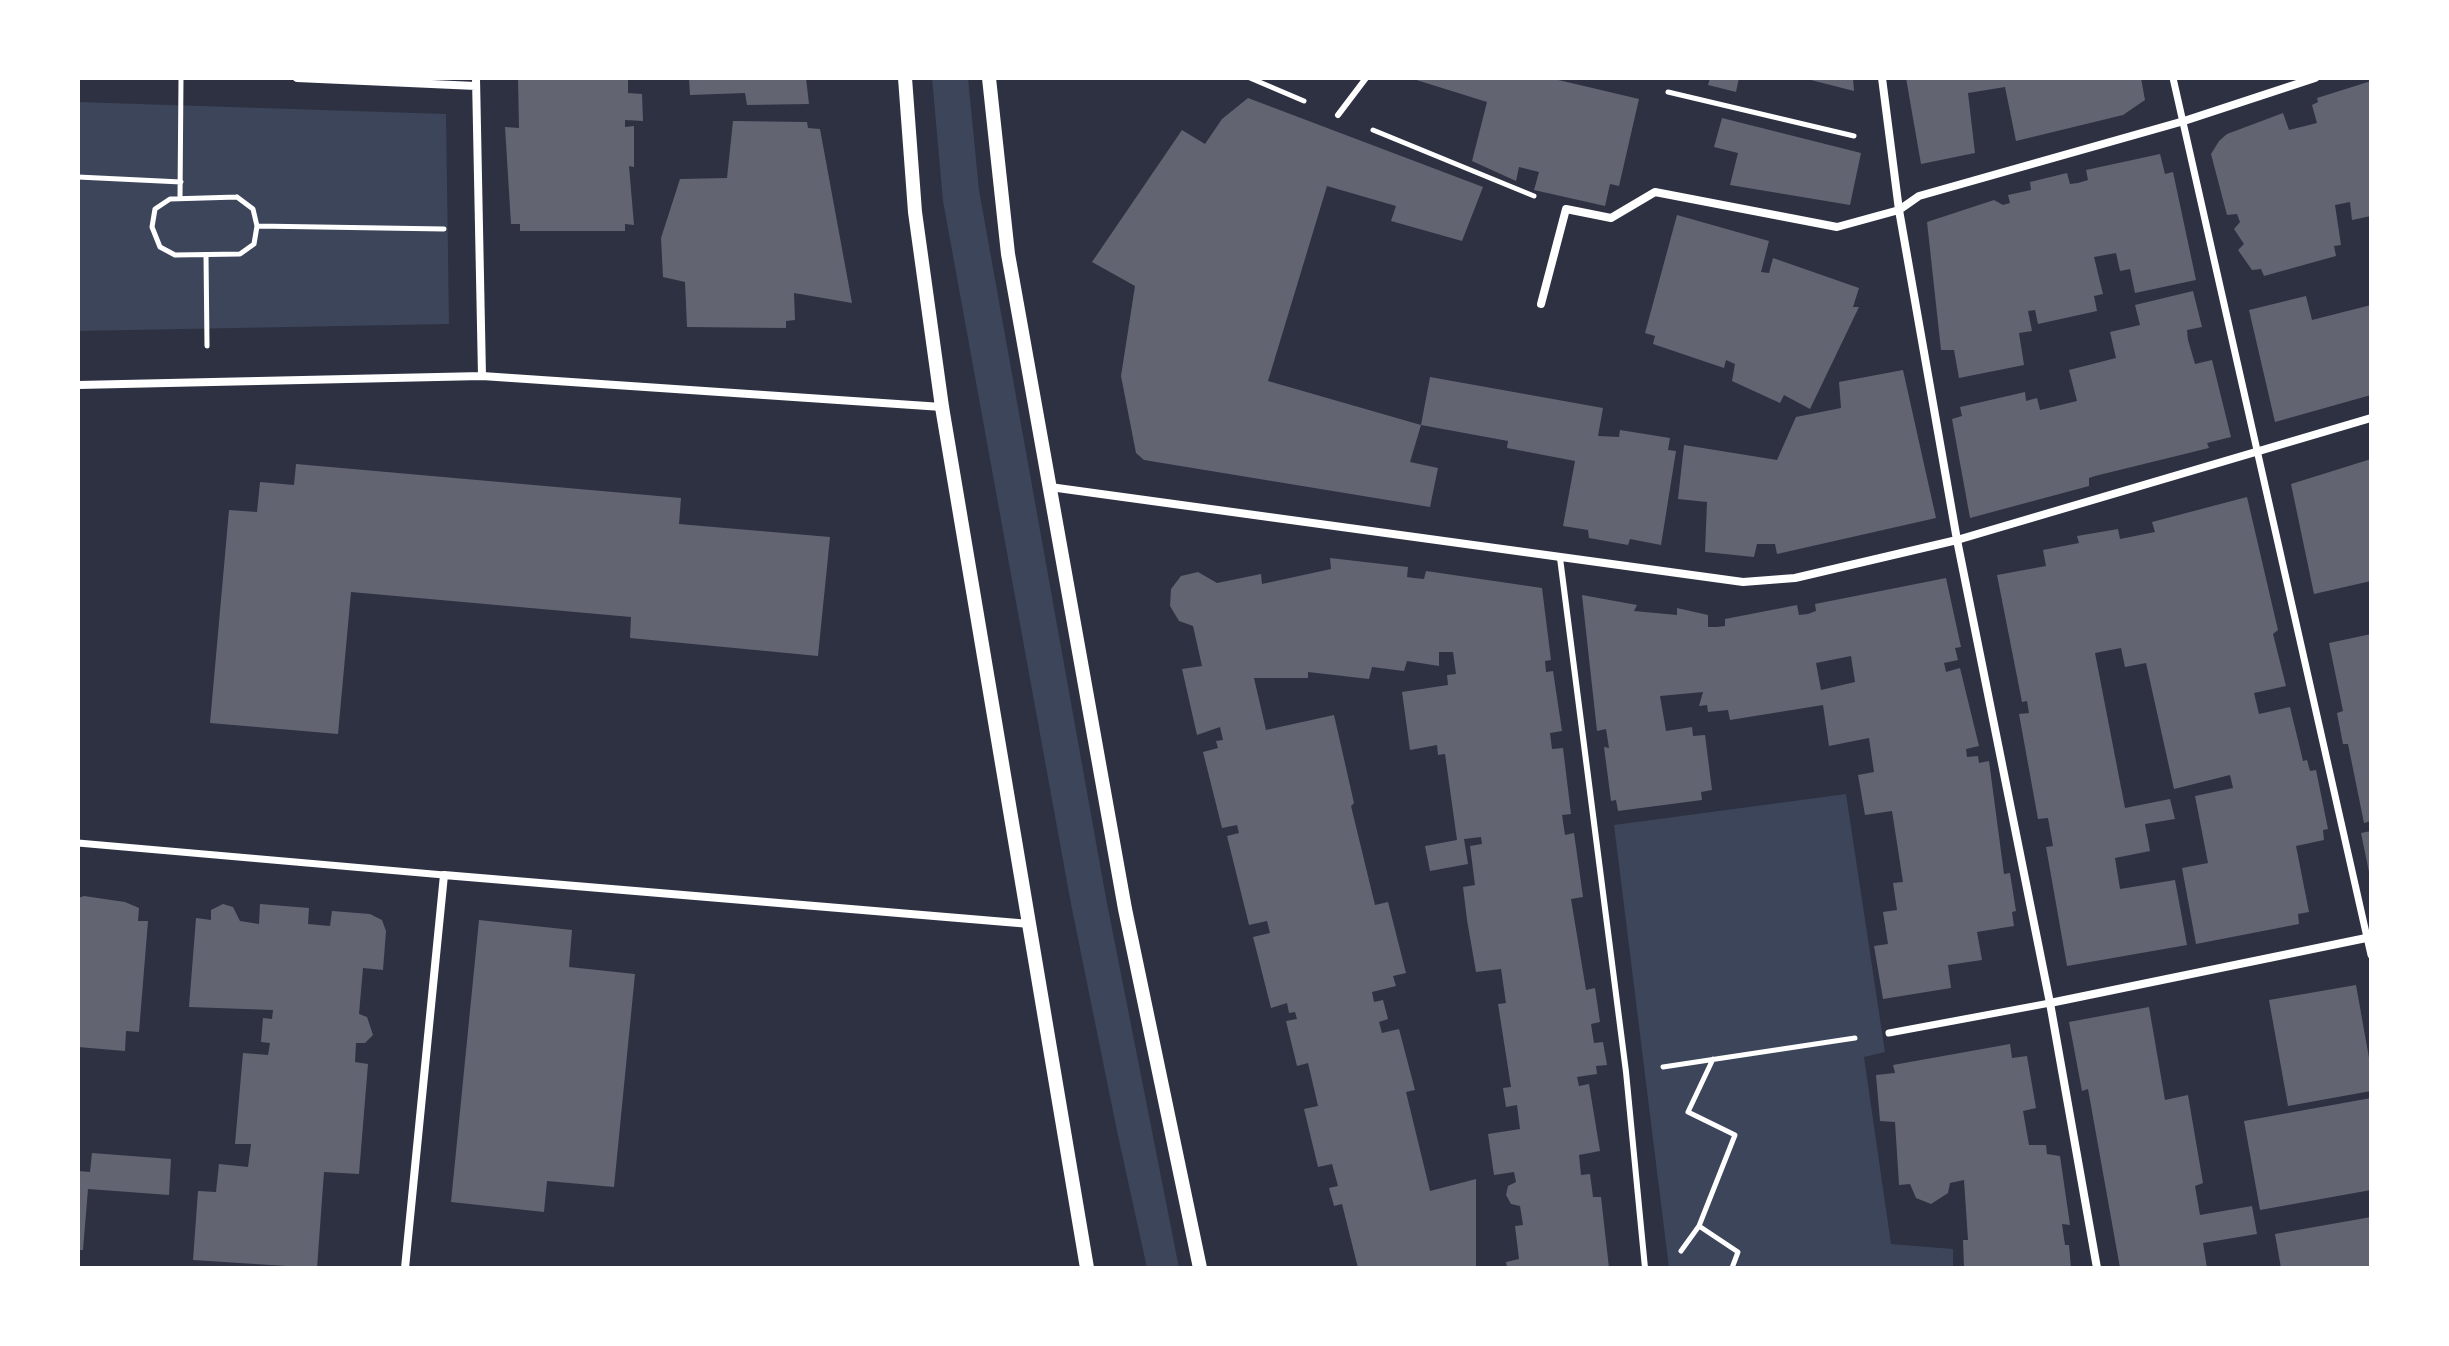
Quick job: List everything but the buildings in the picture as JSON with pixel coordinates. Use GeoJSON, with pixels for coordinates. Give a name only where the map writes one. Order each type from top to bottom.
{"type":"FeatureCollection","features":[{"type":"Feature","properties":{"kind":"street"},"geometry":{"type":"LineString","coordinates":[[297,78],[476,82],[482,376]]}},
{"type":"Feature","properties":{"kind":"street"},"geometry":{"type":"LineString","coordinates":[[905,78],[915,212],[942,407],[1087,1268]]}},
{"type":"Feature","properties":{"kind":"street"},"geometry":{"type":"LineString","coordinates":[[989,78],[1008,254],[1125,909],[1200,1268]]}},
{"type":"Feature","properties":{"kind":"street"},"geometry":{"type":"LineString","coordinates":[[1882,78],[1899,210],[1957,540],[2050,1003],[2097,1268]]}},
{"type":"Feature","properties":{"kind":"street"},"geometry":{"type":"LineString","coordinates":[[2173,78],[2371,955]]}},
{"type":"Feature","properties":{"kind":"street"},"geometry":{"type":"LineString","coordinates":[[1541,304],[1566,209],[1611,218],[1655,192],[1837,227],[1899,210],[1919,196],[2184,121],[2315,78]]}},
{"type":"Feature","properties":{"kind":"street"},"geometry":{"type":"LineString","coordinates":[[78,385],[482,376],[942,407]]}},
{"type":"Feature","properties":{"kind":"street"},"geometry":{"type":"LineString","coordinates":[[1050,487],[1743,582],[1795,578],[1957,540],[2371,418]]}},
{"type":"Feature","properties":{"kind":"street"},"geometry":{"type":"LineString","coordinates":[[78,843],[1030,924]]}},
{"type":"Feature","properties":{"kind":"street"},"geometry":{"type":"LineString","coordinates":[[405,1268],[444,875]]}},
{"type":"Feature","properties":{"kind":"street"},"geometry":{"type":"LineString","coordinates":[[1889,1033],[2369,938]]}},
{"type":"Feature","properties":{"kind":"lane"},"geometry":{"type":"LineString","coordinates":[[1338,115],[1366,78]]}},
{"type":"Feature","properties":{"kind":"lane"},"geometry":{"type":"LineString","coordinates":[[1560,558],[1626,1072],[1645,1268]]}},
{"type":"Feature","properties":{"kind":"path"},"geometry":{"type":"LineString","coordinates":[[180,198],[181,78]]}},
{"type":"Feature","properties":{"kind":"path"},"geometry":{"type":"LineString","coordinates":[[1250,78],[1566,209]]}},
{"type":"Feature","properties":{"kind":"path"},"geometry":{"type":"LineString","coordinates":[[1668,92],[1889,145]]}},
{"type":"Feature","properties":{"kind":"path"},"geometry":{"type":"LineString","coordinates":[[78,177],[181,182]]}},
{"type":"Feature","properties":{"kind":"path"},"geometry":{"type":"LineString","coordinates":[[237,197],[253,209],[257,226],[254,244],[240,254],[206,255],[175,255],[160,247],[152,227],[155,209],[170,199],[237,197]]}},
{"type":"Feature","properties":{"kind":"path"},"geometry":{"type":"LineString","coordinates":[[257,226],[479,229]]}},
{"type":"Feature","properties":{"kind":"path"},"geometry":{"type":"LineString","coordinates":[[206,255],[207,382]]}},
{"type":"Feature","properties":{"kind":"path"},"geometry":{"type":"LineString","coordinates":[[1626,1072],[1889,1033]]}},
{"type":"Feature","properties":{"kind":"path"},"geometry":{"type":"LineString","coordinates":[[1679,1254],[1699,1226],[1735,1135],[1688,1112],[1713,1059]]}},
{"type":"Feature","properties":{"kind":"path"},"geometry":{"type":"LineString","coordinates":[[1699,1226],[1738,1252],[1732,1268]]}},
{"type":"Feature","properties":{"kind":"shaded area"},"geometry":{"type":"Polygon","coordinates":[[[932,78],[968,78],[979,190],[1106,898],[1179,1268],[1147,1268],[1117,1131],[1071,904],[943,201],[932,78]]]}},
{"type":"Feature","properties":{"kind":"shaded area"},"geometry":{"type":"Polygon","coordinates":[[[78,102],[446,114],[449,324],[78,331],[78,102]]]}},
{"type":"Feature","properties":{"kind":"shaded area"},"geometry":{"type":"Polygon","coordinates":[[[1846,794],[1885,1052],[1864,1057],[1891,1244],[1953,1249],[1953,1268],[1669,1268],[1614,825],[1846,794]]]}}]}
